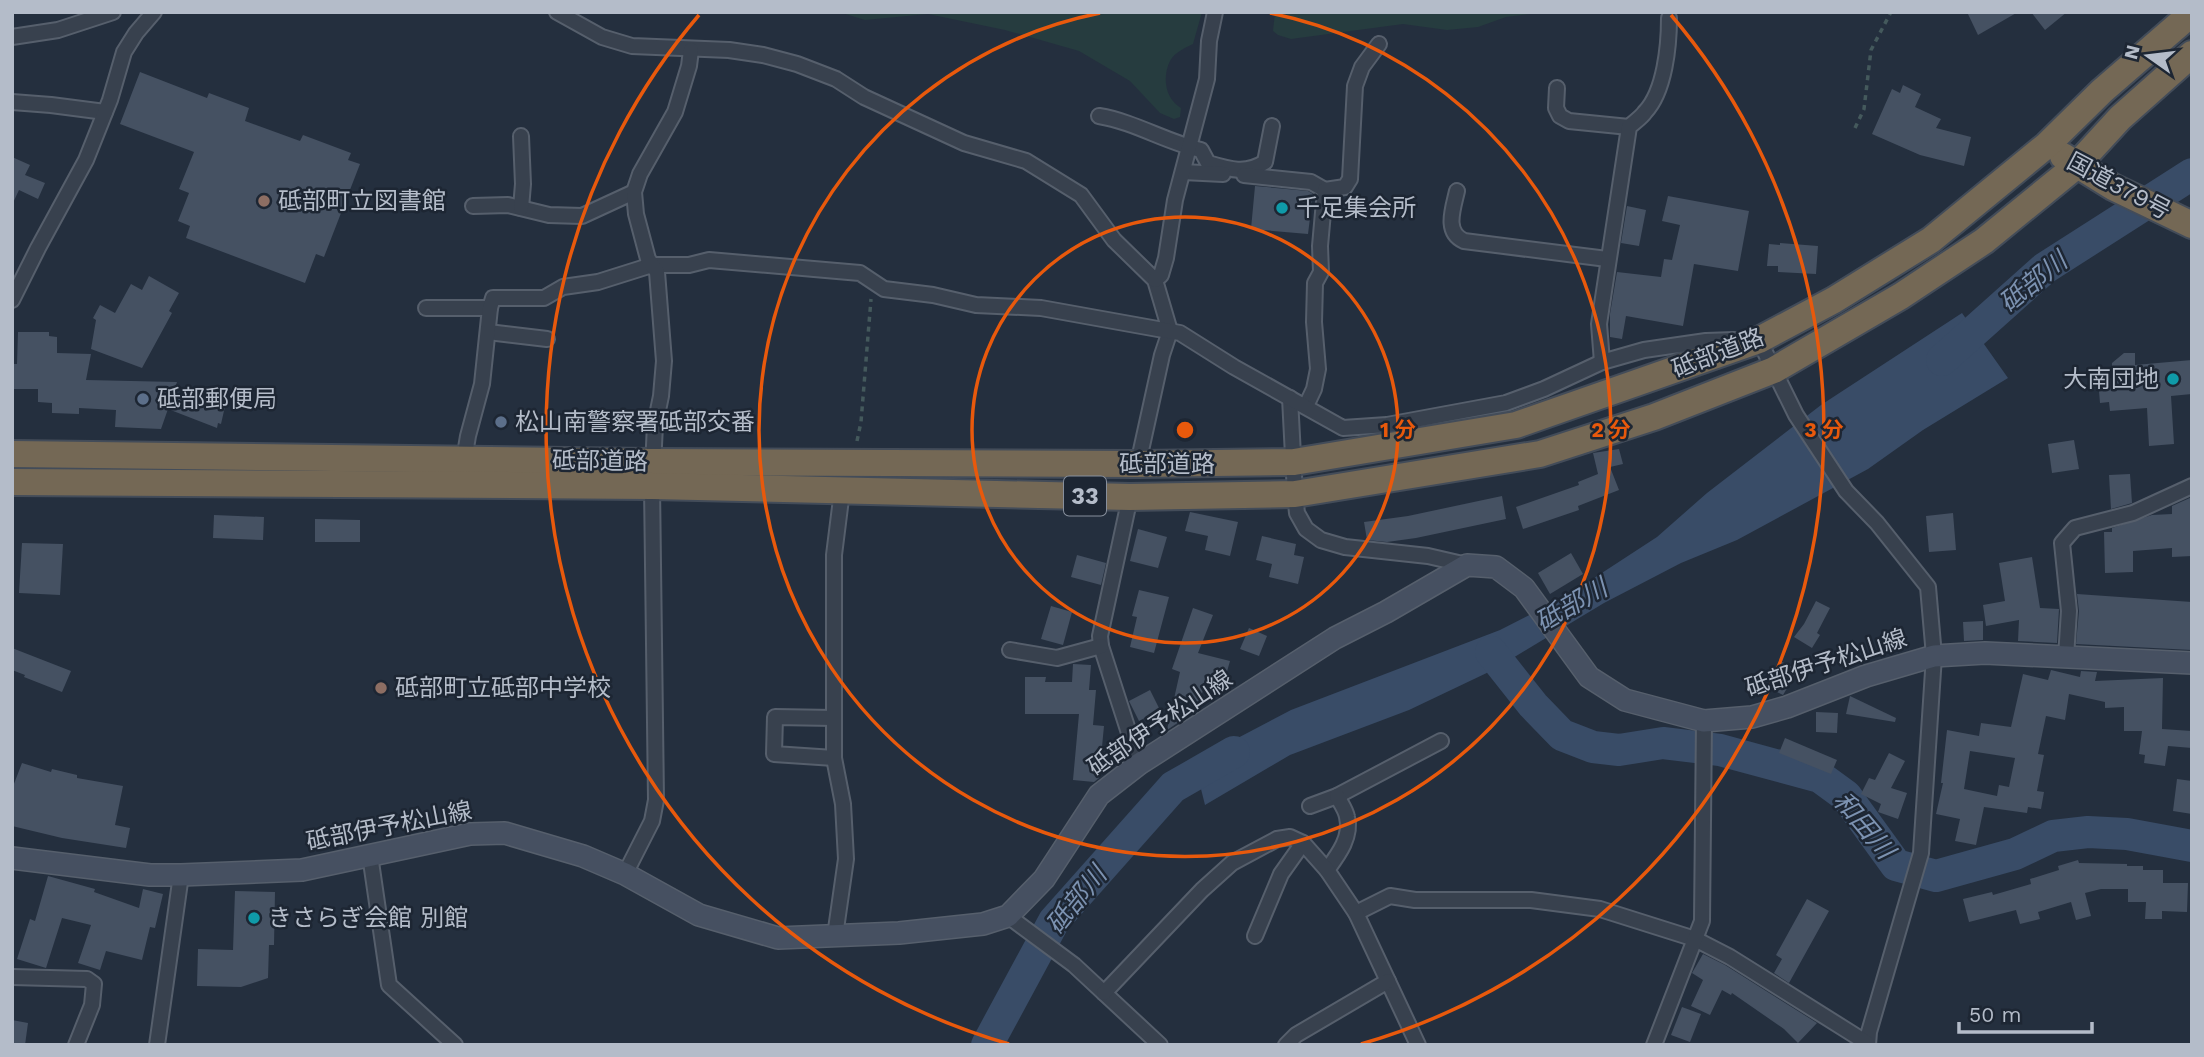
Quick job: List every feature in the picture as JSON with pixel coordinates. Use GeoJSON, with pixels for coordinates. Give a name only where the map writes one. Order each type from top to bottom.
{"type":"FeatureCollection","features":[{"type":"Feature","properties":{"kind":"highway","name":"砥部道路"},"geometry":{"type":"LineString","coordinates":[[12,482],[652,474],[852,463],[1294,462],[1516,425],[1759,340],[1834,300],[1931,240],[2047,145],[2102,91],[2192,13]]}},
{"type":"Feature","properties":{"kind":"highway","name":"砥部道路"},"geometry":{"type":"LineString","coordinates":[[12,454],[464,460],[842,491],[1130,497],[1295,494],[1540,454],[1654,418],[1774,370],[1901,296],[1984,241],[2076,166],[2120,118],[2192,54]]}},
{"type":"Feature","properties":{"kind":"highway","name":"国道379号"},"geometry":{"type":"LineString","coordinates":[[2047,145],[2076,166],[2113,187],[2192,225]]}},
{"type":"Feature","properties":{"kind":"main road","name":"砥部伊予松山線"},"geometry":{"type":"LineString","coordinates":[[12,858],[181,876],[302,870],[470,834],[505,833],[583,856],[625,873],[699,915],[778,938],[899,933],[983,924],[1008,916],[1044,879],[1099,794],[1139,764],[1335,638],[1467,565],[1496,567],[1524,588],[1589,677],[1625,700],[1704,726],[1787,707],[1866,676],[1934,656],[1985,653],[2192,663]]}},
{"type":"Feature","properties":{"kind":"street"},"geometry":{"type":"LineString","coordinates":[[12,37],[58,30],[113,12]]}},
{"type":"Feature","properties":{"kind":"street"},"geometry":{"type":"LineString","coordinates":[[12,300],[86,160],[105,113],[124,52],[135,33],[154,12]]}},
{"type":"Feature","properties":{"kind":"street"},"geometry":{"type":"LineString","coordinates":[[556,12],[602,37],[632,46],[729,50],[797,64],[836,79],[864,97],[964,143],[1026,160],[1081,195],[1114,240],[1155,280],[1170,331],[1162,355],[1138,464]]}},
{"type":"Feature","properties":{"kind":"street"},"geometry":{"type":"LineString","coordinates":[[1155,280],[1161,275],[1166,258],[1175,200],[1207,79],[1209,41],[1215,12]]}},
{"type":"Feature","properties":{"kind":"street"},"geometry":{"type":"LineString","coordinates":[[1601,362],[1599,324],[1629,127],[1646,112],[1654,99],[1665,64],[1669,18]]}},
{"type":"Feature","properties":{"kind":"street"},"geometry":{"type":"LineString","coordinates":[[1183,172],[1311,181],[1325,190],[1345,187],[1350,179],[1355,86],[1362,67],[1379,44]]}},
{"type":"Feature","properties":{"kind":"street"},"geometry":{"type":"LineString","coordinates":[[625,873],[652,821],[656,800],[652,474],[655,425],[664,361],[657,272],[648,258],[636,214],[634,192],[640,174],[674,112],[689,66],[691,50]]}},
{"type":"Feature","properties":{"kind":"street"},"geometry":{"type":"LineString","coordinates":[[1557,88],[1556,108],[1560,116],[1569,121],[1629,127]]}},
{"type":"Feature","properties":{"kind":"street"},"geometry":{"type":"LineString","coordinates":[[12,102],[105,113]]}},
{"type":"Feature","properties":{"kind":"street"},"geometry":{"type":"LineString","coordinates":[[1099,116],[1120,120],[1201,150],[1208,163],[1231,169],[1254,169],[1265,162],[1272,127]]}},
{"type":"Feature","properties":{"kind":"street"},"geometry":{"type":"LineString","coordinates":[[521,136],[521,208]]}},
{"type":"Feature","properties":{"kind":"street"},"geometry":{"type":"LineString","coordinates":[[1306,406],[1314,389],[1318,369],[1314,322],[1315,283],[1321,272],[1320,246],[1325,190]]}},
{"type":"Feature","properties":{"kind":"street"},"geometry":{"type":"LineString","coordinates":[[1457,191],[1451,218],[1452,233],[1456,238],[1607,259]]}},
{"type":"Feature","properties":{"kind":"street"},"geometry":{"type":"LineString","coordinates":[[474,206],[508,205],[549,215],[582,216],[634,192]]}},
{"type":"Feature","properties":{"kind":"street"},"geometry":{"type":"LineString","coordinates":[[464,460],[482,384],[493,298],[544,298],[563,287],[598,282],[652,265],[689,265],[709,260],[860,273],[884,289],[933,295],[976,305],[1041,308],[1180,333],[1343,428],[1387,425],[1506,403],[1544,389],[1601,362],[1644,350],[1706,341],[1759,340],[1796,415],[1846,491],[1877,523],[1928,587],[1934,656],[1921,853],[1907,895],[1868,1044],[1741,963],[1695,939],[1600,909],[1531,900],[1415,900],[1390,896],[1356,914]]}},
{"type":"Feature","properties":{"kind":"street"},"geometry":{"type":"LineString","coordinates":[[426,308],[490,308]]}},
{"type":"Feature","properties":{"kind":"street"},"geometry":{"type":"LineString","coordinates":[[488,332],[547,339]]}},
{"type":"Feature","properties":{"kind":"street"},"geometry":{"type":"LineString","coordinates":[[1290,398],[1297,513],[1306,529],[1321,540],[1345,547],[1427,556],[1467,565]]}},
{"type":"Feature","properties":{"kind":"street"},"geometry":{"type":"LineString","coordinates":[[2066,657],[2069,611],[2062,543],[2075,528],[2133,513],[2192,486]]}},
{"type":"Feature","properties":{"kind":"street"},"geometry":{"type":"LineString","coordinates":[[835,936],[846,859],[843,804],[834,758],[834,555],[842,491]]}},
{"type":"Feature","properties":{"kind":"street"},"geometry":{"type":"LineString","coordinates":[[1130,497],[1100,636],[1139,764]]}},
{"type":"Feature","properties":{"kind":"street"},"geometry":{"type":"LineString","coordinates":[[1010,650],[1057,658],[1101,646]]}},
{"type":"Feature","properties":{"kind":"street"},"geometry":{"type":"LineString","coordinates":[[834,718],[775,716],[774,754],[834,758]]}},
{"type":"Feature","properties":{"kind":"street"},"geometry":{"type":"LineString","coordinates":[[1654,1045],[1702,921],[1704,726]]}},
{"type":"Feature","properties":{"kind":"street"},"geometry":{"type":"LineString","coordinates":[[1310,806],[1337,796],[1441,741]]}},
{"type":"Feature","properties":{"kind":"street"},"geometry":{"type":"LineString","coordinates":[[1326,870],[1342,848],[1347,832],[1348,817],[1337,796]]}},
{"type":"Feature","properties":{"kind":"street"},"geometry":{"type":"LineString","coordinates":[[1104,993],[1202,890],[1232,863],[1277,839],[1290,837],[1303,843],[1326,870],[1356,914],[1419,1045]]}},
{"type":"Feature","properties":{"kind":"street"},"geometry":{"type":"LineString","coordinates":[[1255,936],[1281,874],[1303,843]]}},
{"type":"Feature","properties":{"kind":"street"},"geometry":{"type":"LineString","coordinates":[[370,855],[389,985],[454,1045]]}},
{"type":"Feature","properties":{"kind":"street"},"geometry":{"type":"LineString","coordinates":[[157,1045],[181,876]]}},
{"type":"Feature","properties":{"kind":"street"},"geometry":{"type":"LineString","coordinates":[[1008,916],[1074,965],[1160,1045]]}},
{"type":"Feature","properties":{"kind":"street"},"geometry":{"type":"LineString","coordinates":[[12,977],[87,979],[94,984],[92,1006],[76,1045]]}},
{"type":"Feature","properties":{"kind":"street"},"geometry":{"type":"LineString","coordinates":[[1286,1045],[1296,1035],[1388,981]]}},
{"type":"Feature","properties":{"kind":"path"},"geometry":{"type":"LineString","coordinates":[[1855,128],[1866,101],[1867,69],[1871,50],[1891,12]]}},
{"type":"Feature","properties":{"kind":"path"},"geometry":{"type":"LineString","coordinates":[[852,463],[861,422],[872,281]]}},
{"type":"Feature","properties":{"kind":"green space"},"geometry":{"type":"Polygon","coordinates":[[[839,12],[1202,12],[1193,44],[1175,55],[1166,74],[1168,93],[1181,108],[1180,117],[1174,119],[1160,113],[1130,81],[1079,51],[1005,30],[928,14],[865,20],[839,12]]]}},
{"type":"Feature","properties":{"kind":"green space"},"geometry":{"type":"Polygon","coordinates":[[[1275,12],[1545,12],[1506,17],[1478,27],[1447,30],[1403,24],[1291,39],[1273,31],[1275,12]]]}},
{"type":"Feature","properties":{"kind":"water"},"geometry":{"type":"Polygon","coordinates":[[[1962,313],[2008,378],[1923,430],[1868,469],[1737,540],[1681,563],[1604,603],[1493,670],[1409,710],[1290,755],[1205,805],[1194,761],[1291,710],[1500,630],[1565,597],[1657,537],[1707,493],[1821,405],[1962,313]]]}},
{"type":"Feature","properties":{"kind":"building"},"geometry":{"type":"Polygon","coordinates":[[[1967,12],[2018,12],[1978,35],[1967,12]]]}},
{"type":"Feature","properties":{"kind":"building"},"geometry":{"type":"Polygon","coordinates":[[[2031,12],[2067,12],[2045,30],[2031,12]]]}},
{"type":"Feature","properties":{"kind":"building"},"geometry":{"type":"Polygon","coordinates":[[[140,72],[207,98],[209,93],[249,108],[245,121],[300,141],[303,135],[351,153],[348,160],[360,164],[324,257],[316,254],[305,283],[186,238],[190,226],[178,221],[189,193],[179,189],[194,152],[120,124],[140,72]]]}},
{"type":"Feature","properties":{"kind":"building"},"geometry":{"type":"Polygon","coordinates":[[[1903,85],[1921,94],[1915,107],[1941,119],[1936,128],[1971,137],[1964,166],[1920,155],[1872,134],[1892,89],[1900,93],[1903,85]]]}},
{"type":"Feature","properties":{"kind":"building"},"geometry":{"type":"Polygon","coordinates":[[[12,157],[30,165],[25,175],[45,183],[38,199],[19,190],[12,205],[12,157]]]}},
{"type":"Feature","properties":{"kind":"building","name":"千足集会所"},"geometry":{"type":"Polygon","coordinates":[[[1255,186],[1308,191],[1313,194],[1308,234],[1251,229],[1255,186]]]}},
{"type":"Feature","properties":{"kind":"building"},"geometry":{"type":"Polygon","coordinates":[[[1668,196],[1749,211],[1738,271],[1694,264],[1683,326],[1626,316],[1622,339],[1610,337],[1610,314],[1617,272],[1661,277],[1664,259],[1672,260],[1680,225],[1662,221],[1668,196]]]}},
{"type":"Feature","properties":{"kind":"building"},"geometry":{"type":"Polygon","coordinates":[[[1627,206],[1646,210],[1639,246],[1621,243],[1627,206]]]}},
{"type":"Feature","properties":{"kind":"building"},"geometry":{"type":"Polygon","coordinates":[[[1769,244],[1818,246],[1816,274],[1778,272],[1778,266],[1767,266],[1769,244]]]}},
{"type":"Feature","properties":{"kind":"building"},"geometry":{"type":"Polygon","coordinates":[[[149,276],[179,293],[169,311],[172,313],[142,368],[91,349],[96,320],[93,318],[100,305],[115,313],[131,284],[142,290],[149,276]]]}},
{"type":"Feature","properties":{"kind":"building"},"geometry":{"type":"Polygon","coordinates":[[[18,332],[49,332],[49,336],[57,337],[57,353],[91,354],[86,380],[177,382],[174,391],[204,401],[206,395],[226,402],[221,424],[218,423],[217,428],[168,409],[161,429],[115,427],[116,410],[79,408],[79,414],[52,413],[52,403],[38,402],[38,389],[12,389],[12,364],[17,364],[18,332]]]}},
{"type":"Feature","properties":{"kind":"building"},"geometry":{"type":"Polygon","coordinates":[[[2124,353],[2135,353],[2135,365],[2192,360],[2192,394],[2171,396],[2174,444],[2149,446],[2147,408],[2110,411],[2109,402],[2100,403],[2098,379],[2112,378],[2112,363],[2124,353]]]}},
{"type":"Feature","properties":{"kind":"building"},"geometry":{"type":"Polygon","coordinates":[[[2074,440],[2079,469],[2052,473],[2048,444],[2074,440]]]}},
{"type":"Feature","properties":{"kind":"building"},"geometry":{"type":"Polygon","coordinates":[[[1619,449],[1623,464],[1610,467],[1619,490],[1578,506],[1579,510],[1523,529],[1516,507],[1579,485],[1578,482],[1598,474],[1593,453],[1619,449]]]}},
{"type":"Feature","properties":{"kind":"building"},"geometry":{"type":"Polygon","coordinates":[[[2130,474],[2132,503],[2111,509],[2109,475],[2130,474]]]}},
{"type":"Feature","properties":{"kind":"building"},"geometry":{"type":"Polygon","coordinates":[[[1502,496],[1506,519],[1416,538],[1387,542],[1367,540],[1364,522],[1408,516],[1502,496]]]}},
{"type":"Feature","properties":{"kind":"building"},"geometry":{"type":"Polygon","coordinates":[[[2192,497],[2192,556],[2172,557],[2172,548],[2133,551],[2133,572],[2105,573],[2104,532],[2112,532],[2112,528],[2152,515],[2172,514],[2172,506],[2192,497]]]}},
{"type":"Feature","properties":{"kind":"building"},"geometry":{"type":"Polygon","coordinates":[[[1190,512],[1238,522],[1230,556],[1205,550],[1208,536],[1185,531],[1190,512]]]}},
{"type":"Feature","properties":{"kind":"building"},"geometry":{"type":"Polygon","coordinates":[[[1953,513],[1956,550],[1929,552],[1926,516],[1953,513]]]}},
{"type":"Feature","properties":{"kind":"building"},"geometry":{"type":"Polygon","coordinates":[[[214,515],[264,517],[263,540],[213,538],[214,515]]]}},
{"type":"Feature","properties":{"kind":"building"},"geometry":{"type":"Polygon","coordinates":[[[315,519],[360,520],[360,542],[315,542],[315,519]]]}},
{"type":"Feature","properties":{"kind":"building"},"geometry":{"type":"Polygon","coordinates":[[[1138,529],[1167,537],[1158,568],[1130,561],[1138,529]]]}},
{"type":"Feature","properties":{"kind":"building"},"geometry":{"type":"Polygon","coordinates":[[[1262,536],[1296,544],[1294,555],[1304,557],[1298,584],[1269,577],[1272,564],[1256,560],[1262,536]]]}},
{"type":"Feature","properties":{"kind":"building"},"geometry":{"type":"Polygon","coordinates":[[[22,543],[63,544],[60,595],[19,593],[22,543]]]}},
{"type":"Feature","properties":{"kind":"building"},"geometry":{"type":"Polygon","coordinates":[[[1571,553],[1583,574],[1550,594],[1538,573],[1571,553]]]}},
{"type":"Feature","properties":{"kind":"building"},"geometry":{"type":"Polygon","coordinates":[[[1077,555],[1106,563],[1101,585],[1071,577],[1077,555]]]}},
{"type":"Feature","properties":{"kind":"building"},"geometry":{"type":"Polygon","coordinates":[[[2032,557],[2040,608],[2059,609],[2057,643],[2018,641],[2019,620],[1986,626],[1983,605],[2005,601],[1999,563],[2032,557]]]}},
{"type":"Feature","properties":{"kind":"building"},"geometry":{"type":"Polygon","coordinates":[[[1139,590],[1169,597],[1154,653],[1130,647],[1137,617],[1132,616],[1139,590]]]}},
{"type":"Feature","properties":{"kind":"building"},"geometry":{"type":"Polygon","coordinates":[[[2077,594],[2192,602],[2192,650],[2076,644],[2079,611],[2077,594]]]}},
{"type":"Feature","properties":{"kind":"building"},"geometry":{"type":"Polygon","coordinates":[[[1816,601],[1830,608],[1812,648],[1794,637],[1816,601]]]}},
{"type":"Feature","properties":{"kind":"building"},"geometry":{"type":"Polygon","coordinates":[[[1051,606],[1072,612],[1063,645],[1041,639],[1051,606]]]}},
{"type":"Feature","properties":{"kind":"building"},"geometry":{"type":"Polygon","coordinates":[[[1193,608],[1213,615],[1198,653],[1230,661],[1224,682],[1206,677],[1200,702],[1174,697],[1180,672],[1172,669],[1193,608]]]}},
{"type":"Feature","properties":{"kind":"building"},"geometry":{"type":"Polygon","coordinates":[[[1983,621],[1983,640],[1964,641],[1963,622],[1983,621]]]}},
{"type":"Feature","properties":{"kind":"building"},"geometry":{"type":"Polygon","coordinates":[[[1249,628],[1267,636],[1259,656],[1240,649],[1249,628]]]}},
{"type":"Feature","properties":{"kind":"building"},"geometry":{"type":"Polygon","coordinates":[[[12,648],[71,671],[62,692],[12,670],[12,648]]]}},
{"type":"Feature","properties":{"kind":"building"},"geometry":{"type":"Polygon","coordinates":[[[1780,661],[1798,670],[1783,695],[1767,687],[1780,661]]]}},
{"type":"Feature","properties":{"kind":"building"},"geometry":{"type":"Polygon","coordinates":[[[1073,664],[1091,665],[1089,690],[1096,690],[1093,725],[1104,726],[1099,778],[1094,782],[1073,780],[1079,714],[1025,714],[1025,677],[1046,677],[1045,682],[1072,682],[1073,664]]]}},
{"type":"Feature","properties":{"kind":"building"},"geometry":{"type":"Polygon","coordinates":[[[2051,670],[2080,677],[2081,671],[2097,672],[2095,681],[2163,678],[2162,729],[2192,731],[2192,748],[2168,746],[2165,766],[2144,763],[2145,755],[2139,754],[2142,731],[2124,731],[2124,707],[2105,708],[2105,702],[2069,694],[2065,720],[2046,716],[2038,754],[2044,755],[2037,791],[2044,792],[2041,809],[2028,807],[2027,813],[1984,807],[1976,845],[1955,841],[1960,819],[1936,814],[1943,783],[1947,730],[1979,736],[1981,723],[2011,727],[2023,674],[2048,680],[2051,670]],[[1970,751],[1964,789],[1997,796],[1999,785],[2009,787],[2015,758],[1970,751]]]}},
{"type":"Feature","properties":{"kind":"building"},"geometry":{"type":"Polygon","coordinates":[[[1150,690],[1160,710],[1139,721],[1129,701],[1150,690]]]}},
{"type":"Feature","properties":{"kind":"building"},"geometry":{"type":"Polygon","coordinates":[[[1850,696],[1896,718],[1895,722],[1846,714],[1850,696]]]}},
{"type":"Feature","properties":{"kind":"building"},"geometry":{"type":"Polygon","coordinates":[[[1174,697],[1188,716],[1167,730],[1174,697]]]}},
{"type":"Feature","properties":{"kind":"building"},"geometry":{"type":"Polygon","coordinates":[[[1816,712],[1838,713],[1837,733],[1816,732],[1816,712]]]}},
{"type":"Feature","properties":{"kind":"building"},"geometry":{"type":"Polygon","coordinates":[[[1785,738],[1837,760],[1831,774],[1779,753],[1785,738]]]}},
{"type":"Feature","properties":{"kind":"building"},"geometry":{"type":"Polygon","coordinates":[[[1889,753],[1905,761],[1891,788],[1907,793],[1898,819],[1878,812],[1881,804],[1861,794],[1869,778],[1875,780],[1889,753]]]}},
{"type":"Feature","properties":{"kind":"building"},"geometry":{"type":"Polygon","coordinates":[[[22,763],[51,772],[52,769],[77,775],[77,778],[123,786],[115,825],[130,828],[126,848],[62,838],[12,826],[12,789],[22,763]]]}},
{"type":"Feature","properties":{"kind":"building"},"geometry":{"type":"Polygon","coordinates":[[[2177,779],[2192,781],[2192,814],[2173,811],[2177,779]]]}},
{"type":"Feature","properties":{"kind":"building"},"geometry":{"type":"Polygon","coordinates":[[[2078,860],[2079,863],[2127,864],[2143,866],[2143,870],[2163,870],[2163,883],[2188,883],[2187,912],[2162,911],[2162,919],[2145,919],[2146,902],[2128,902],[2128,889],[2101,889],[2085,893],[2091,916],[2076,920],[2071,902],[2038,912],[2040,919],[2020,924],[2016,910],[1969,922],[1963,899],[1992,892],[1993,895],[2031,884],[2030,879],[2059,870],[2058,866],[2078,860]]]}},
{"type":"Feature","properties":{"kind":"building"},"geometry":{"type":"Polygon","coordinates":[[[48,876],[95,889],[94,892],[139,908],[143,889],[163,894],[155,928],[150,927],[142,960],[106,951],[100,970],[78,963],[91,925],[62,918],[46,968],[17,959],[30,919],[35,921],[48,876]]]}},
{"type":"Feature","properties":{"kind":"building"},"geometry":{"type":"Polygon","coordinates":[[[235,891],[275,892],[274,945],[269,945],[268,978],[241,987],[197,986],[198,949],[233,950],[235,891]]]}},
{"type":"Feature","properties":{"kind":"building"},"geometry":{"type":"Polygon","coordinates":[[[1807,899],[1829,911],[1789,983],[1774,973],[1782,959],[1776,955],[1807,899]]]}},
{"type":"Feature","properties":{"kind":"building"},"geometry":{"type":"Polygon","coordinates":[[[1703,954],[1817,1023],[1798,1043],[1784,1029],[1732,993],[1731,995],[1722,990],[1710,1015],[1691,1006],[1703,980],[1692,973],[1703,954]]]}},
{"type":"Feature","properties":{"kind":"building"},"geometry":{"type":"Polygon","coordinates":[[[1682,1007],[1701,1014],[1690,1042],[1671,1035],[1682,1007]]]}},
{"type":"Feature","properties":{"kind":"building"},"geometry":{"type":"Polygon","coordinates":[[[12,1020],[28,1023],[25,1045],[12,1045],[12,1020]]]}},
{"type":"Feature","properties":{"kind":"waterway","name":"砥部川"},"geometry":{"type":"LineString","coordinates":[[1942,360],[2045,268],[2192,174]]}},
{"type":"Feature","properties":{"kind":"waterway","name":"和田川"},"geometry":{"type":"LineString","coordinates":[[1491,652],[1533,705],[1562,735],[1593,747],[1619,750],[1663,743],[1720,750],[1820,777],[1846,796],[1896,865],[1936,876],[2015,854],[2053,836],[2088,832],[2127,834],[2192,846]]}},
{"type":"Feature","properties":{"kind":"waterway","name":"砥部川"},"geometry":{"type":"LineString","coordinates":[[987,1045],[1054,921],[1173,787],[1234,752]]}},
{"type":"Feature","properties":{"kind":"place","name":"砥部町立図書館"},"geometry":{"type":"Point","coordinates":[264,201]}},
{"type":"Feature","properties":{"kind":"place","name":"千足集会所"},"geometry":{"type":"Point","coordinates":[1282,208]}},
{"type":"Feature","properties":{"kind":"place","name":"大南団地"},"geometry":{"type":"Point","coordinates":[2173,379]}},
{"type":"Feature","properties":{"kind":"place","name":"砥部郵便局"},"geometry":{"type":"Point","coordinates":[143,399]}},
{"type":"Feature","properties":{"kind":"place","name":"松山南警察署砥部交番"},"geometry":{"type":"Point","coordinates":[501,422]}},
{"type":"Feature","properties":{"kind":"place","name":"砥部町立砥部中学校"},"geometry":{"type":"Point","coordinates":[381,688]}},
{"type":"Feature","properties":{"kind":"place","name":"きさらぎ会館 別館"},"geometry":{"type":"Point","coordinates":[254,918]}}]}
